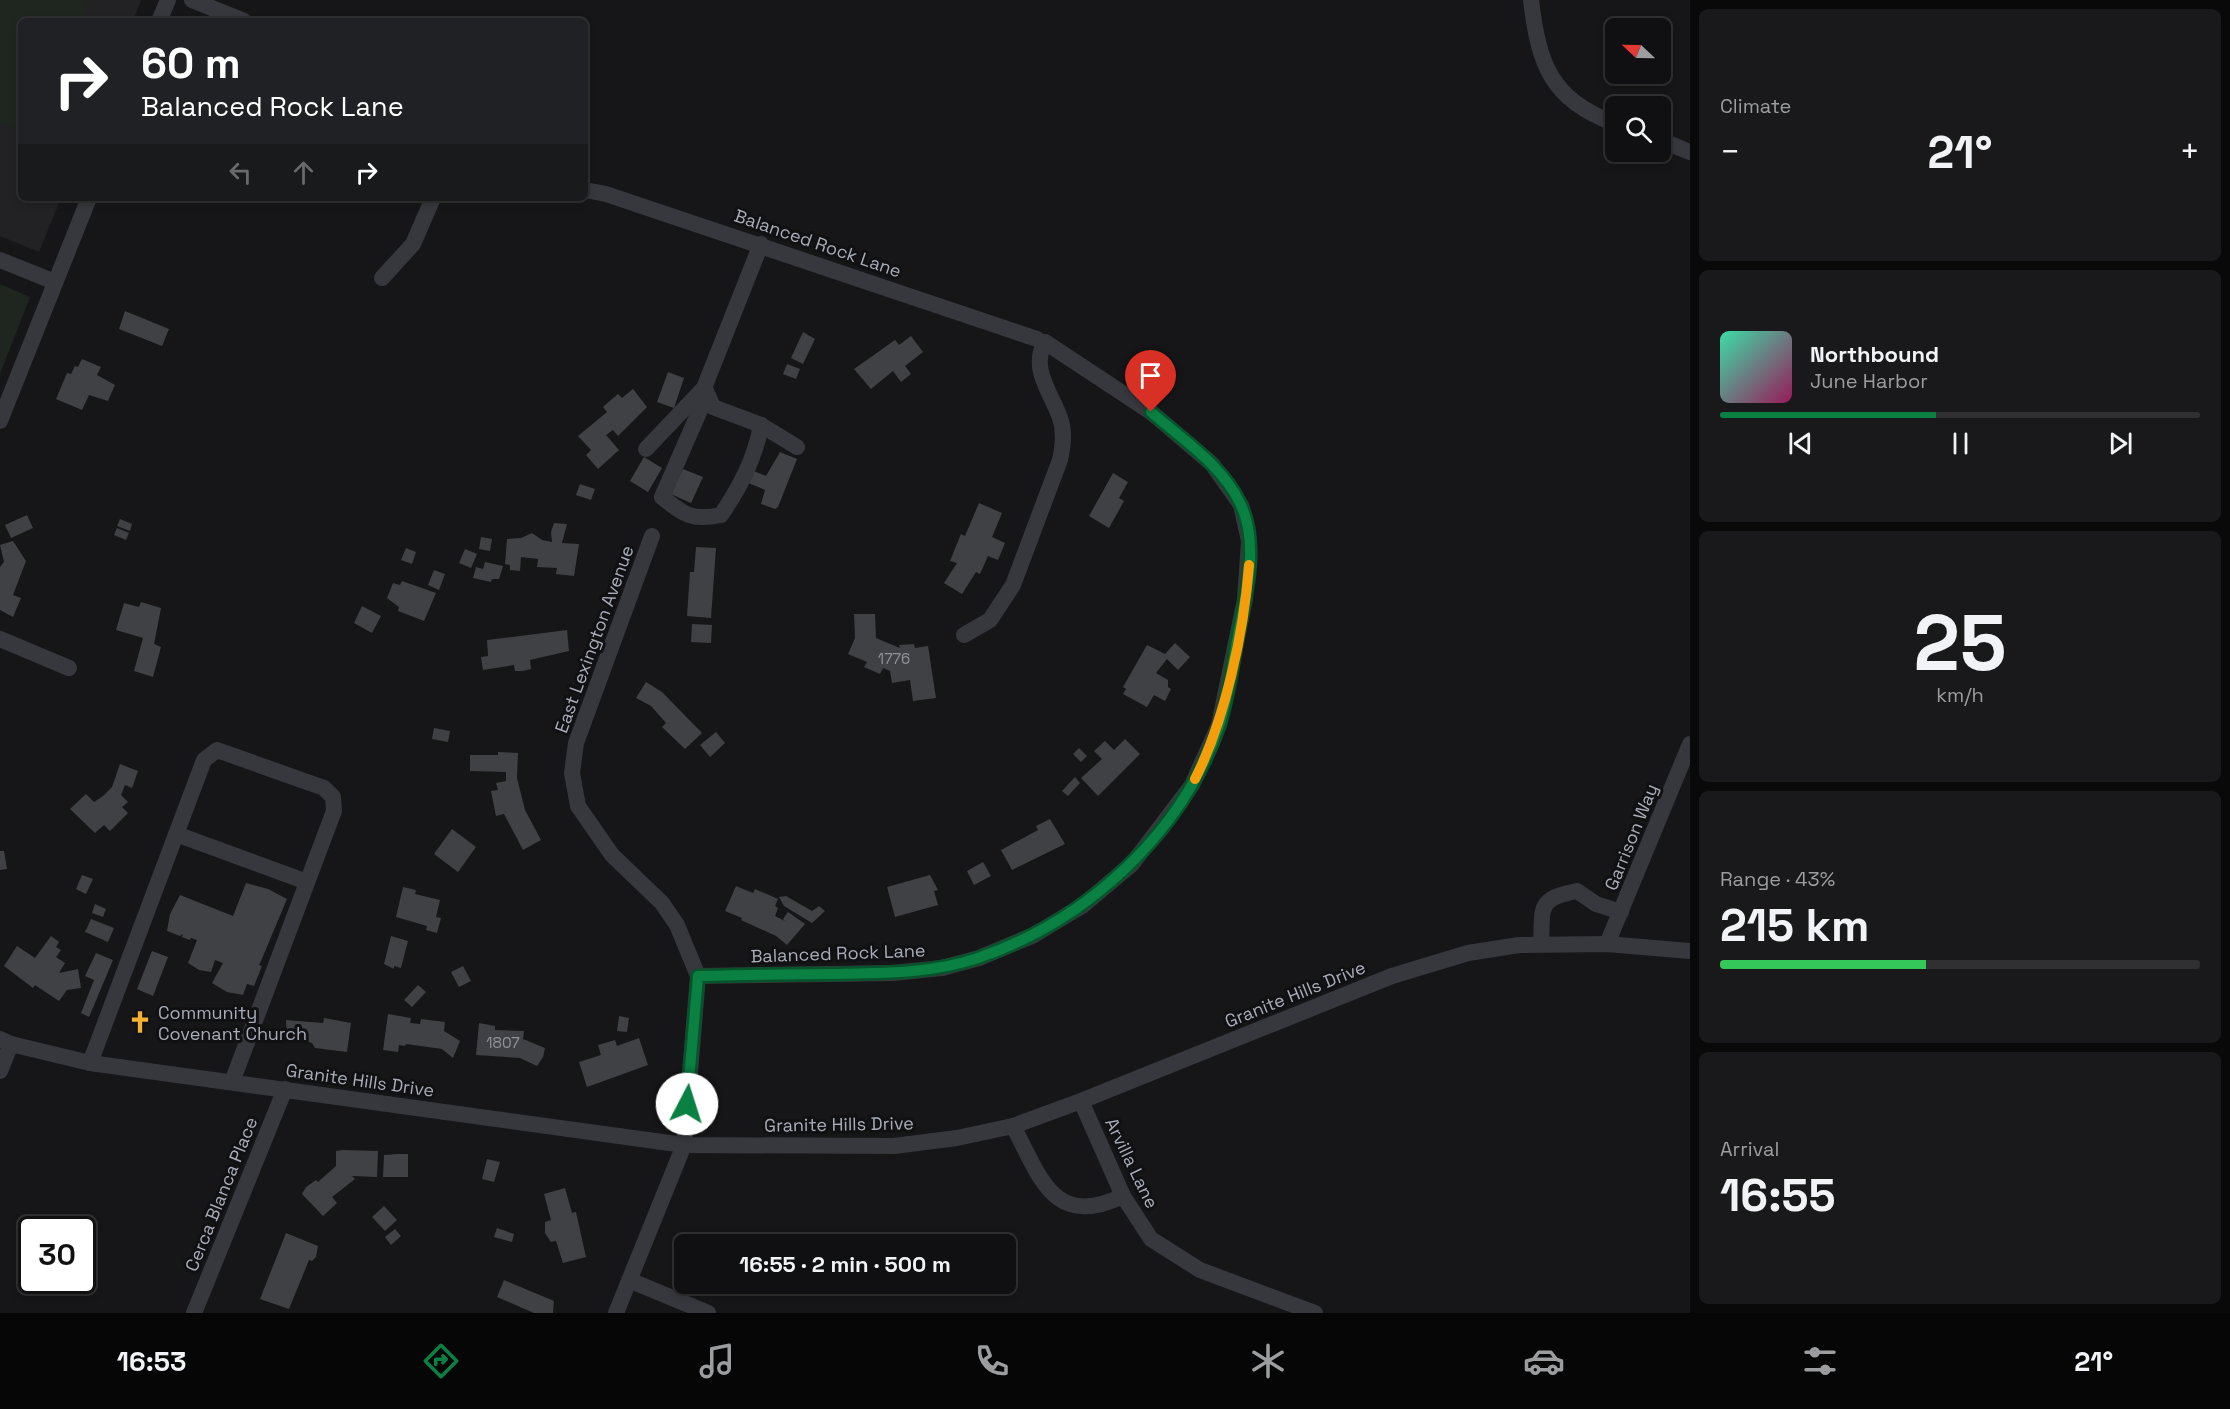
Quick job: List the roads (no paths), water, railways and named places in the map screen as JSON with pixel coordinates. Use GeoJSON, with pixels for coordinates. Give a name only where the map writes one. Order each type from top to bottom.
{"type":"FeatureCollection","features":[{"type":"Feature","properties":{"kind":"street"},"geometry":{"type":"LineString","coordinates":[[160,18],[168,0]]}},
{"type":"Feature","properties":{"kind":"street"},"geometry":{"type":"LineString","coordinates":[[192,0],[237,18]]}},
{"type":"Feature","properties":{"kind":"street"},"geometry":{"type":"LineString","coordinates":[[1531,0],[1536,39],[1550,79],[1562,92],[1605,120]]}},
{"type":"Feature","properties":{"kind":"street"},"geometry":{"type":"LineString","coordinates":[[1671,144],[1690,152]]}},
{"type":"Feature","properties":{"kind":"street","name":"Balanced Rock Lane"},"geometry":{"type":"LineString","coordinates":[[588,191],[606,194],[761,244],[1041,340],[1151,412],[1212,464],[1241,505],[1249,541],[1245,599],[1219,725],[1192,785],[1132,864],[1082,906],[1034,935],[979,958],[942,969],[893,973],[698,976]]}},
{"type":"Feature","properties":{"kind":"street"},"geometry":{"type":"LineString","coordinates":[[0,421],[87,201]]}},
{"type":"Feature","properties":{"kind":"street"},"geometry":{"type":"LineString","coordinates":[[382,278],[414,244],[432,201]]}},
{"type":"Feature","properties":{"kind":"street"},"geometry":{"type":"LineString","coordinates":[[761,244],[707,393],[662,497],[680,511],[701,519],[721,515],[737,491],[757,447],[761,425]]}},
{"type":"Feature","properties":{"kind":"street"},"geometry":{"type":"LineString","coordinates":[[0,260],[55,282]]}},
{"type":"Feature","properties":{"kind":"street"},"geometry":{"type":"LineString","coordinates":[[964,635],[990,620],[1013,585],[1060,460],[1063,432],[1060,418],[1039,364],[1041,340]]}},
{"type":"Feature","properties":{"kind":"street"},"geometry":{"type":"LineString","coordinates":[[707,393],[713,407],[761,425],[798,447]]}},
{"type":"Feature","properties":{"kind":"street"},"geometry":{"type":"LineString","coordinates":[[646,449],[707,393]]}},
{"type":"Feature","properties":{"kind":"street","name":"East Lexington Avenue"},"geometry":{"type":"LineString","coordinates":[[616,1313],[684,1145],[698,976],[672,917],[662,903],[612,855],[578,806],[572,773],[576,743],[652,536]]}},
{"type":"Feature","properties":{"kind":"street"},"geometry":{"type":"LineString","coordinates":[[0,639],[69,668]]}},
{"type":"Feature","properties":{"kind":"street","name":"Garrison Way"},"geometry":{"type":"LineString","coordinates":[[1607,944],[1690,744]]}},
{"type":"Feature","properties":{"kind":"street"},"geometry":{"type":"LineString","coordinates":[[90,1063],[204,760],[217,750],[324,788],[333,797],[334,811],[232,1082]]}},
{"type":"Feature","properties":{"kind":"street"},"geometry":{"type":"LineString","coordinates":[[176,834],[307,882]]}},
{"type":"Feature","properties":{"kind":"street"},"geometry":{"type":"LineString","coordinates":[[1541,944],[1544,907],[1550,898],[1577,891],[1596,904],[1621,912]]}},
{"type":"Feature","properties":{"kind":"street","name":"Granite Hills Drive"},"geometry":{"type":"LineString","coordinates":[[5,1042],[90,1063],[684,1145],[894,1146],[957,1138],[1014,1126],[1392,976],[1467,953],[1541,944],[1607,944],[1690,951]]}},
{"type":"Feature","properties":{"kind":"street"},"geometry":{"type":"LineString","coordinates":[[0,1071],[5,1042]]}},
{"type":"Feature","properties":{"kind":"street","name":"Cerca Blanca Place"},"geometry":{"type":"LineString","coordinates":[[194,1313],[285,1089]]}},
{"type":"Feature","properties":{"kind":"street","name":"Arvilla Lane"},"geometry":{"type":"LineString","coordinates":[[1081,1101],[1123,1196],[1151,1239],[1200,1270],[1315,1313]]}},
{"type":"Feature","properties":{"kind":"street"},"geometry":{"type":"LineString","coordinates":[[1014,1126],[1039,1179],[1062,1201],[1079,1208],[1101,1206],[1123,1196]]}},
{"type":"Feature","properties":{"kind":"street"},"geometry":{"type":"LineString","coordinates":[[629,1280],[708,1313]]}},
{"type":"Feature","properties":{"kind":"place","name":"Community Covenant Church"},"geometry":{"type":"Point","coordinates":[140,1022]}}]}
